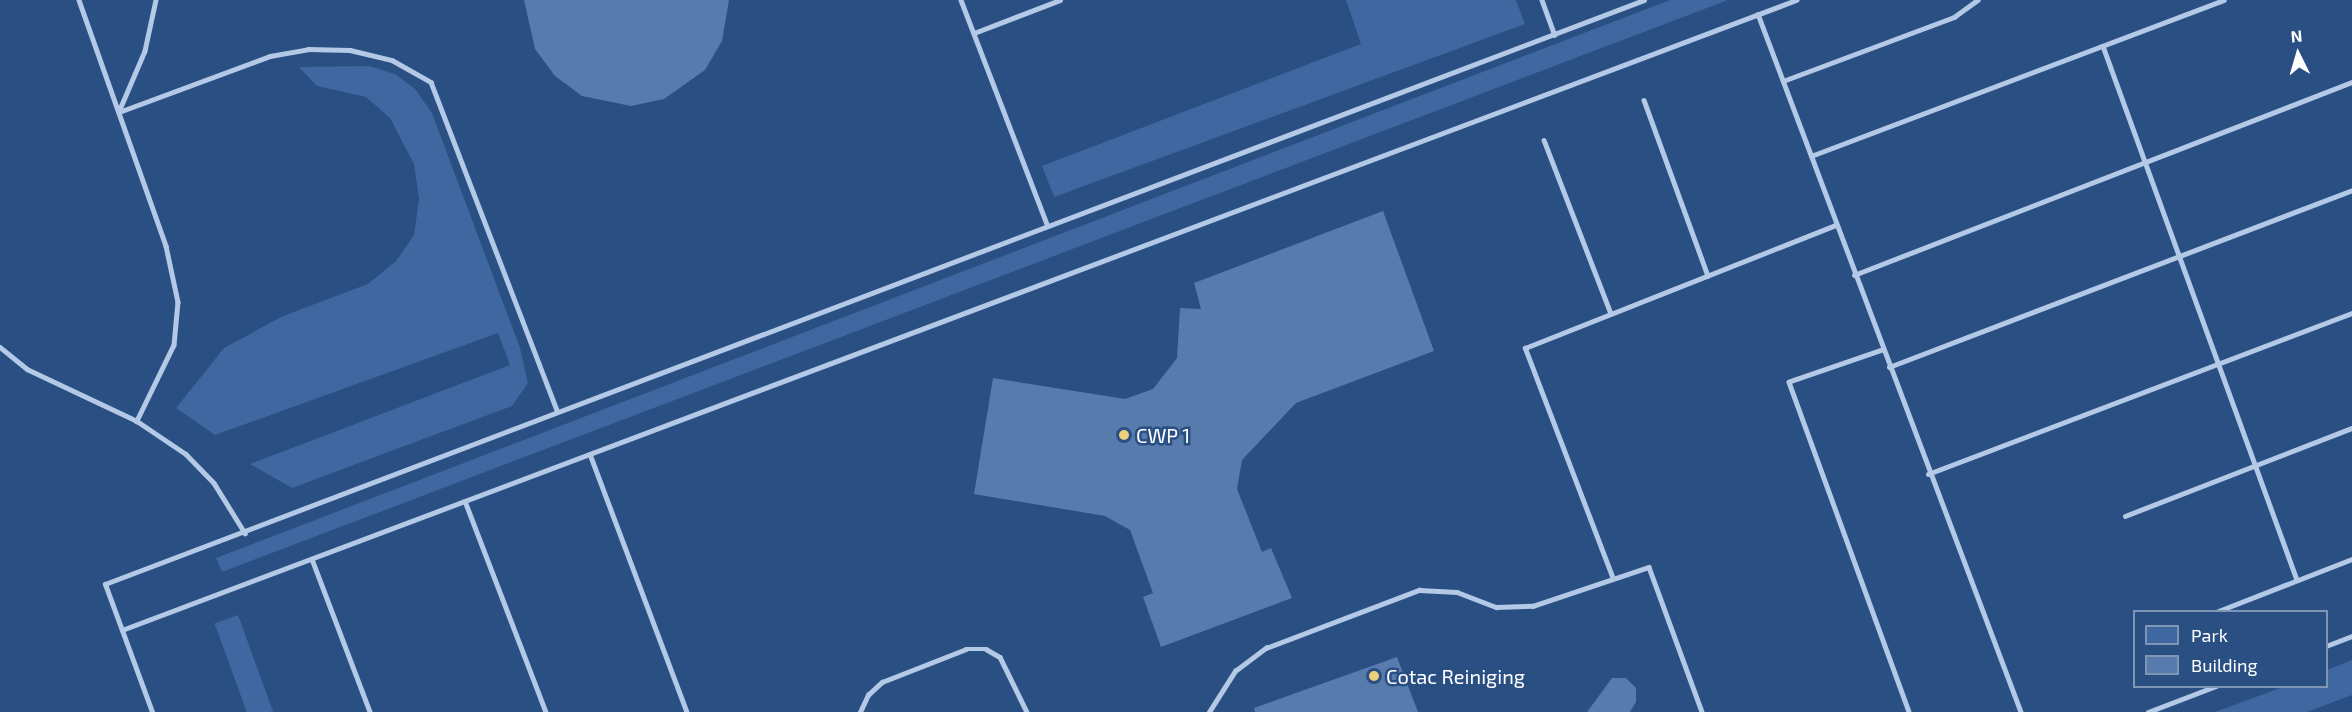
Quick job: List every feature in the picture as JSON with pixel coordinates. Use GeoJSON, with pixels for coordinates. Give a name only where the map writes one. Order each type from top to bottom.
{"type":"FeatureCollection","features":[{"type":"Feature","properties":{"kind":"lane"},"geometry":{"type":"LineString","coordinates":[[79,0],[166,246],[178,302],[174,345],[137,421]]}},
{"type":"Feature","properties":{"kind":"lane"},"geometry":{"type":"LineString","coordinates":[[119,112],[142,60],[156,0]]}},
{"type":"Feature","properties":{"kind":"lane"},"geometry":{"type":"LineString","coordinates":[[961,0],[1047,224]]}},
{"type":"Feature","properties":{"kind":"lane"},"geometry":{"type":"LineString","coordinates":[[974,33],[1060,0]]}},
{"type":"Feature","properties":{"kind":"lane"},"geometry":{"type":"LineString","coordinates":[[1542,0],[1555,35]]}},
{"type":"Feature","properties":{"kind":"lane"},"geometry":{"type":"LineString","coordinates":[[152,712],[105,584],[1047,224],[1644,0]]}},
{"type":"Feature","properties":{"kind":"lane"},"geometry":{"type":"LineString","coordinates":[[122,630],[1796,0]]}},
{"type":"Feature","properties":{"kind":"lane"},"geometry":{"type":"LineString","coordinates":[[1783,81],[1954,17],[1977,0]]}},
{"type":"Feature","properties":{"kind":"lane"},"geometry":{"type":"LineString","coordinates":[[1811,156],[2224,0]]}},
{"type":"Feature","properties":{"kind":"lane"},"geometry":{"type":"LineString","coordinates":[[1758,14],[1928,474],[2021,712]]}},
{"type":"Feature","properties":{"kind":"lane"},"geometry":{"type":"LineString","coordinates":[[2103,46],[2297,580]]}},
{"type":"Feature","properties":{"kind":"lane"},"geometry":{"type":"LineString","coordinates":[[119,112],[270,56],[308,49],[350,50],[392,60],[432,82],[557,411]]}},
{"type":"Feature","properties":{"kind":"lane"},"geometry":{"type":"LineString","coordinates":[[1854,275],[2352,82]]}},
{"type":"Feature","properties":{"kind":"lane"},"geometry":{"type":"LineString","coordinates":[[1644,100],[1708,276]]}},
{"type":"Feature","properties":{"kind":"lane"},"geometry":{"type":"LineString","coordinates":[[1544,140],[1611,314]]}},
{"type":"Feature","properties":{"kind":"lane"},"geometry":{"type":"LineString","coordinates":[[1888,367],[2352,190]]}},
{"type":"Feature","properties":{"kind":"lane"},"geometry":{"type":"LineString","coordinates":[[1612,579],[1525,348],[1836,225]]}},
{"type":"Feature","properties":{"kind":"lane"},"geometry":{"type":"LineString","coordinates":[[1928,474],[2352,313]]}},
{"type":"Feature","properties":{"kind":"lane"},"geometry":{"type":"LineString","coordinates":[[0,347],[27,369],[137,421],[186,454],[214,483],[245,532]]}},
{"type":"Feature","properties":{"kind":"lane"},"geometry":{"type":"LineString","coordinates":[[1882,350],[1789,382],[1909,712]]}},
{"type":"Feature","properties":{"kind":"lane"},"geometry":{"type":"LineString","coordinates":[[2125,516],[2352,428]]}},
{"type":"Feature","properties":{"kind":"lane"},"geometry":{"type":"LineString","coordinates":[[590,454],[687,712]]}},
{"type":"Feature","properties":{"kind":"lane"},"geometry":{"type":"LineString","coordinates":[[465,501],[546,712]]}},
{"type":"Feature","properties":{"kind":"lane"},"geometry":{"type":"LineString","coordinates":[[312,559],[370,712]]}},
{"type":"Feature","properties":{"kind":"lane"},"geometry":{"type":"LineString","coordinates":[[2221,610],[2352,559]]}},
{"type":"Feature","properties":{"kind":"lane"},"geometry":{"type":"LineString","coordinates":[[1209,712],[1234,671],[1266,648],[1419,590],[1457,592],[1496,606],[1533,606],[1649,567],[1702,712]]}},
{"type":"Feature","properties":{"kind":"lane"},"geometry":{"type":"LineString","coordinates":[[2328,645],[2352,636]]}},
{"type":"Feature","properties":{"kind":"lane"},"geometry":{"type":"LineString","coordinates":[[860,712],[868,695],[882,682],[966,649],[986,649],[1000,657],[1027,712]]}},
{"type":"Feature","properties":{"kind":"lane"},"geometry":{"type":"LineString","coordinates":[[2148,712],[2213,688]]}},
{"type":"Feature","properties":{"kind":"green space"},"geometry":{"type":"Polygon","coordinates":[[[1346,0],[1516,0],[1525,24],[1054,197],[1042,166],[1361,44],[1346,0]]]}},
{"type":"Feature","properties":{"kind":"green space"},"geometry":{"type":"Polygon","coordinates":[[[1670,0],[1728,0],[222,572],[216,558],[1670,0]]]}},
{"type":"Feature","properties":{"kind":"green space"},"geometry":{"type":"Polygon","coordinates":[[[369,66],[395,74],[415,89],[432,113],[520,348],[528,383],[512,406],[292,488],[250,464],[510,365],[498,333],[215,435],[176,408],[224,348],[283,316],[368,284],[396,261],[414,235],[419,199],[414,164],[390,118],[366,97],[317,86],[299,67],[369,66]]]}},
{"type":"Feature","properties":{"kind":"green space"},"geometry":{"type":"Polygon","coordinates":[[[238,615],[273,712],[247,712],[215,624],[238,615]]]}},
{"type":"Feature","properties":{"kind":"green space"},"geometry":{"type":"Polygon","coordinates":[[[2352,660],[2352,695],[2307,712],[2215,712],[2280,688],[2328,688],[2328,670],[2352,660]]]}},
{"type":"Feature","properties":{"kind":"building"},"geometry":{"type":"Polygon","coordinates":[[[524,0],[729,0],[722,41],[705,70],[664,99],[631,106],[582,96],[555,76],[535,49],[524,0]]]}},
{"type":"Feature","properties":{"kind":"building","name":"CWP 1"},"geometry":{"type":"Polygon","coordinates":[[[1383,211],[1434,351],[1296,403],[1242,460],[1237,489],[1262,552],[1271,548],[1292,598],[1161,647],[1143,597],[1153,593],[1130,530],[1105,516],[974,494],[993,378],[1125,399],[1153,389],[1177,358],[1180,308],[1201,309],[1194,283],[1383,211]]]}},
{"type":"Feature","properties":{"kind":"building","name":"Cotac Reiniging"},"geometry":{"type":"Polygon","coordinates":[[[1397,657],[1418,712],[1255,712],[1254,708],[1397,657]]]}},
{"type":"Feature","properties":{"kind":"building"},"geometry":{"type":"Polygon","coordinates":[[[1612,678],[1626,678],[1636,688],[1636,702],[1630,712],[1587,712],[1612,678]]]}},
{"type":"Feature","properties":{"kind":"place","name":"CWP 1"},"geometry":{"type":"Point","coordinates":[1124,435]}},
{"type":"Feature","properties":{"kind":"place","name":"Cotac Reiniging"},"geometry":{"type":"Point","coordinates":[1374,676]}}]}
